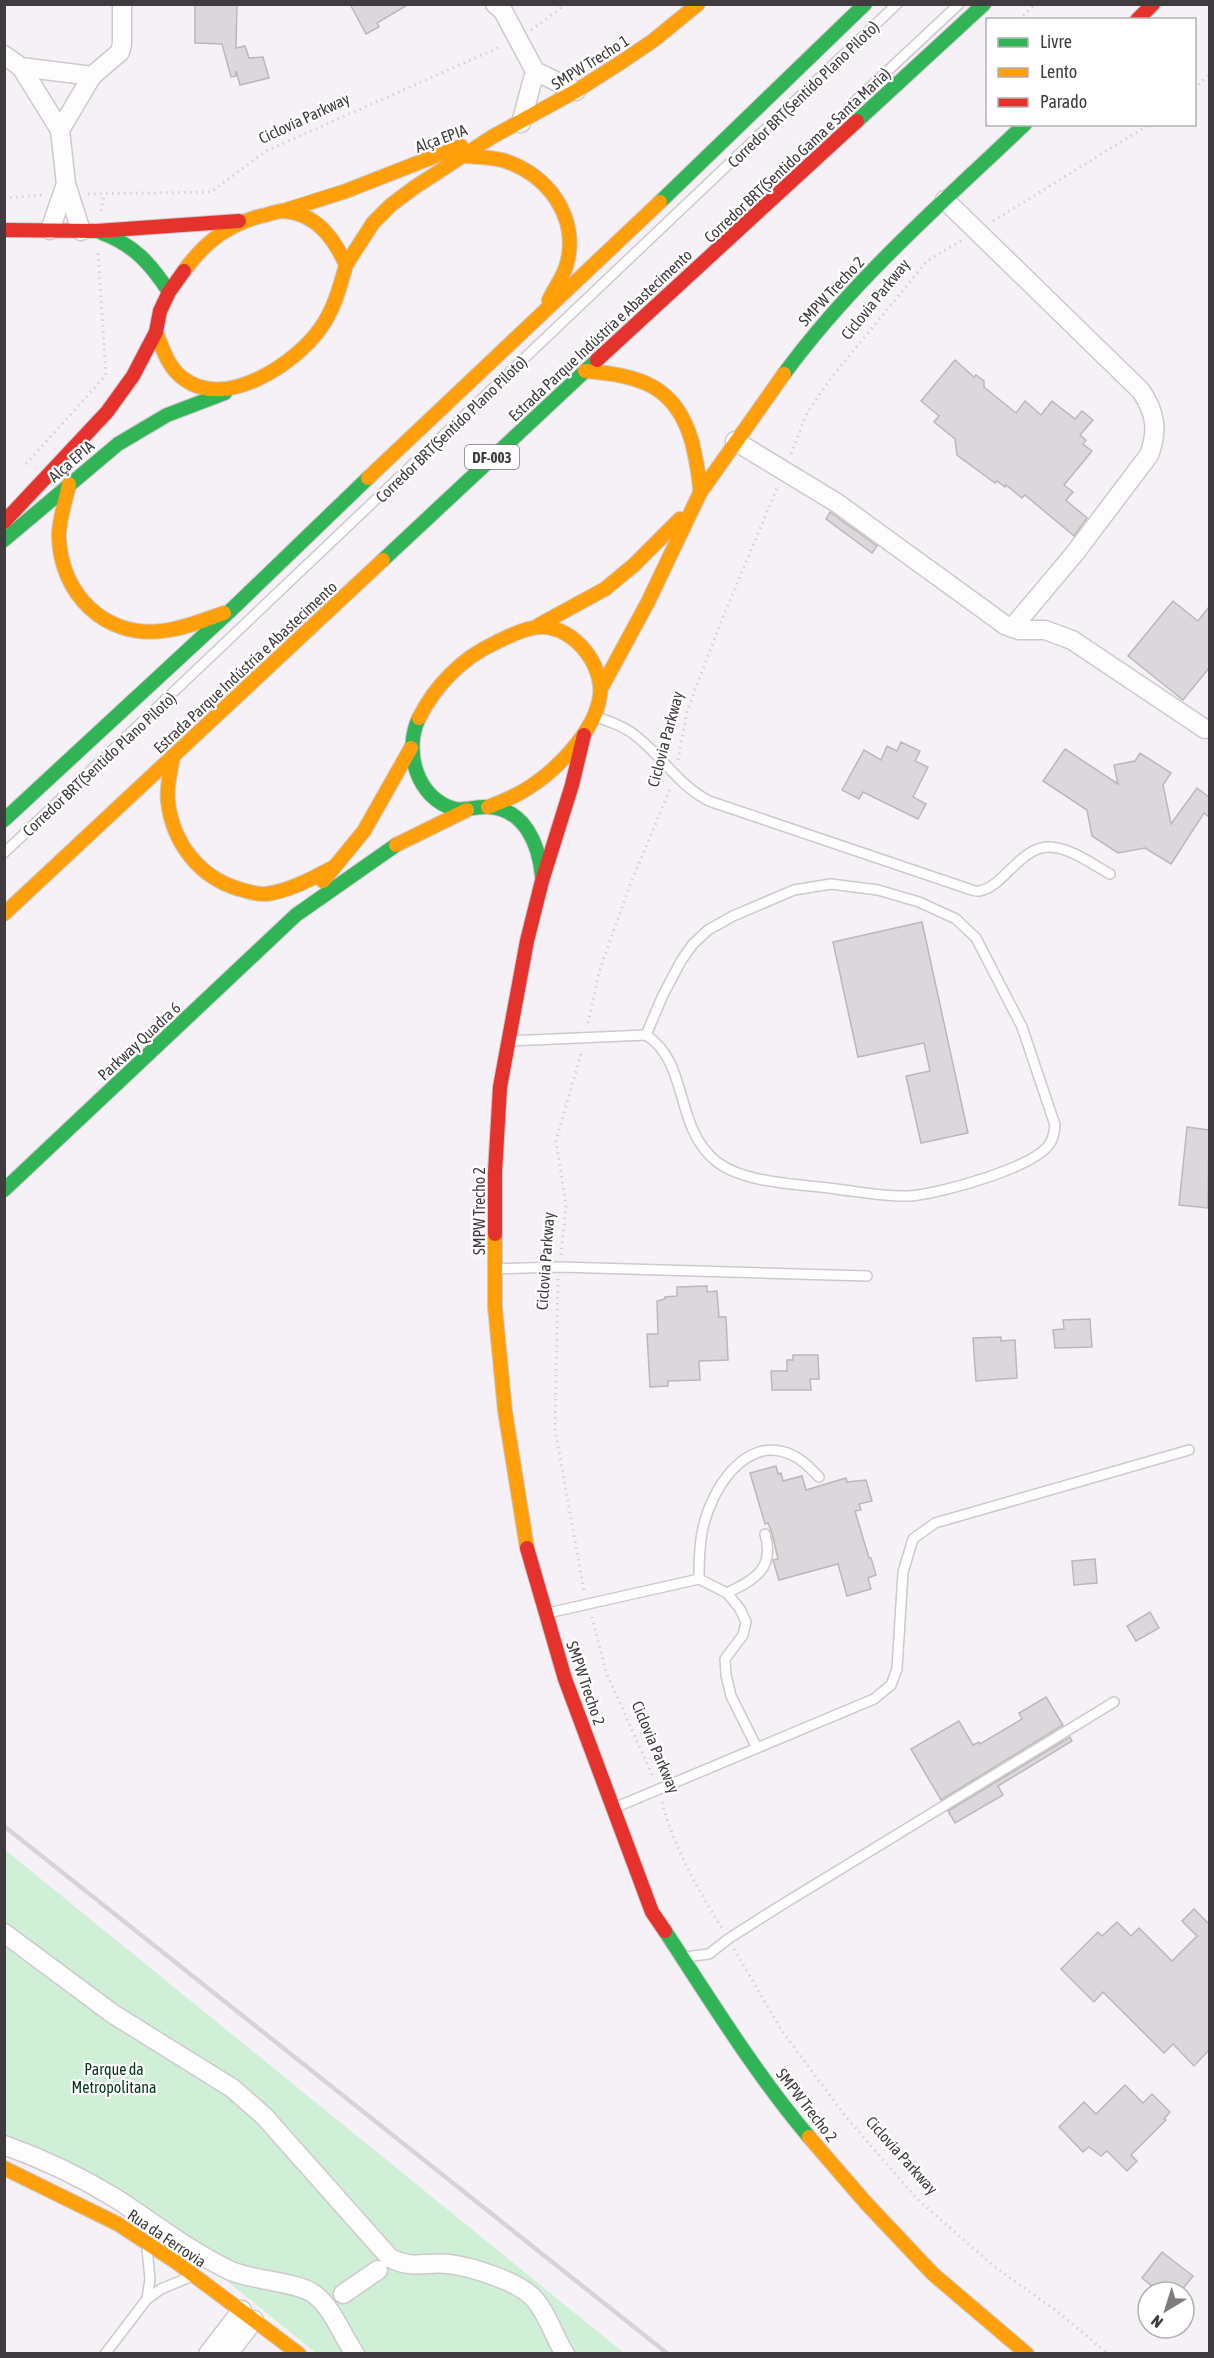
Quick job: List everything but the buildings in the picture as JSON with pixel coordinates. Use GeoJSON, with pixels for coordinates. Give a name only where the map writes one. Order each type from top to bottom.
{"type":"FeatureCollection","features":[{"type":"Feature","properties":{"kind":"main road","name":"SMPW Trecho 1"},"geometry":{"type":"LineString","coordinates":[[492,137],[576,91],[654,40],[698,4]]}},
{"type":"Feature","properties":{"kind":"main road"},"geometry":{"type":"LineString","coordinates":[[4,820],[230,611],[866,4]]}},
{"type":"Feature","properties":{"kind":"main road","name":"Estrada Parque Indústria e Abastecimento"},"geometry":{"type":"LineString","coordinates":[[4,914],[585,371],[984,4]]}},
{"type":"Feature","properties":{"kind":"main road"},"geometry":{"type":"LineString","coordinates":[[1139,18],[1153,4]]}},
{"type":"Feature","properties":{"kind":"main road","name":"SMPW Trecho 2"},"geometry":{"type":"LineString","coordinates":[[692,507],[735,441],[809,340],[843,300],[1023,126]]}},
{"type":"Feature","properties":{"kind":"main road","name":"Alça EPIA"},"geometry":{"type":"LineString","coordinates":[[346,265],[373,223],[391,205],[492,137]]}},
{"type":"Feature","properties":{"kind":"main road","name":"Alça EPIA"},"geometry":{"type":"LineString","coordinates":[[282,211],[346,191],[459,147],[492,137]]}},
{"type":"Feature","properties":{"kind":"main road"},"geometry":{"type":"LineString","coordinates":[[465,156],[504,160],[521,167],[545,182],[559,200],[568,221],[570,244],[566,267],[540,317]]}},
{"type":"Feature","properties":{"kind":"main road"},"geometry":{"type":"LineString","coordinates":[[4,230],[89,231],[243,221],[282,211],[307,217],[322,228],[336,243],[346,265],[335,302],[316,335],[291,359],[266,376],[233,390],[206,390],[189,384],[175,373],[161,353],[156,332],[160,311],[169,292],[198,252],[216,237],[243,221]]}},
{"type":"Feature","properties":{"kind":"main road"},"geometry":{"type":"LineString","coordinates":[[89,231],[129,243],[156,271],[169,292]]}},
{"type":"Feature","properties":{"kind":"main road","name":"Alça EPIA"},"geometry":{"type":"LineString","coordinates":[[4,522],[107,412],[133,376],[156,332]]}},
{"type":"Feature","properties":{"kind":"main road"},"geometry":{"type":"LineString","coordinates":[[585,371],[632,376],[653,386],[672,402],[682,414],[689,430],[700,482],[700,493]]}},
{"type":"Feature","properties":{"kind":"main road","name":"Alça EPIA"},"geometry":{"type":"LineString","coordinates":[[4,540],[118,444],[167,415],[233,390]]}},
{"type":"Feature","properties":{"kind":"main road"},"geometry":{"type":"LineString","coordinates":[[69,484],[59,536],[61,560],[69,583],[87,608],[105,623],[129,631],[155,632],[230,611]]}},
{"type":"Feature","properties":{"kind":"main road"},"geometry":{"type":"LineString","coordinates":[[692,507],[648,602],[603,685],[594,716],[584,735],[563,760],[531,787],[488,807],[467,810],[448,807],[431,796],[419,777],[411,748],[417,723],[427,703],[448,676],[493,643],[579,606],[604,590],[631,568],[692,507]]}},
{"type":"Feature","properties":{"kind":"main road"},"geometry":{"type":"LineString","coordinates":[[539,625],[561,632],[582,646],[598,666],[603,685]]}},
{"type":"Feature","properties":{"kind":"main road"},"geometry":{"type":"LineString","coordinates":[[542,881],[572,785],[584,735]]}},
{"type":"Feature","properties":{"kind":"main road","name":"Parkway Quadra 6"},"geometry":{"type":"LineString","coordinates":[[4,1190],[296,915],[364,831],[411,748]]}},
{"type":"Feature","properties":{"kind":"main road"},"geometry":{"type":"LineString","coordinates":[[174,756],[168,799],[171,820],[181,844],[202,871],[228,887],[263,894],[294,888],[334,867]]}},
{"type":"Feature","properties":{"kind":"main road"},"geometry":{"type":"LineString","coordinates":[[488,807],[508,813],[520,821],[531,834],[538,849],[542,881]]}},
{"type":"Feature","properties":{"kind":"main road","name":"Parkway Quadra 6"},"geometry":{"type":"LineString","coordinates":[[296,915],[402,841],[467,810]]}},
{"type":"Feature","properties":{"kind":"main road","name":"SMPW Trecho 2"},"geometry":{"type":"LineString","coordinates":[[542,881],[527,941],[501,1087],[495,1172],[495,1307],[505,1411],[528,1554],[565,1679],[652,1912],[681,1957],[788,2112],[866,2204],[933,2274],[1027,2354]]}},
{"type":"Feature","properties":{"kind":"main road","name":"Rua da Ferrovia"},"geometry":{"type":"LineString","coordinates":[[4,2168],[118,2224],[194,2275],[299,2354]]}},
{"type":"Feature","properties":{"kind":"street"},"geometry":{"type":"LineString","coordinates":[[60,130],[92,76],[116,58],[120,52],[122,4]]}},
{"type":"Feature","properties":{"kind":"street"},"geometry":{"type":"LineString","coordinates":[[501,7],[535,71],[576,91]]}},
{"type":"Feature","properties":{"kind":"street"},"geometry":{"type":"LineString","coordinates":[[4,55],[21,67],[60,130],[65,190],[50,231]]}},
{"type":"Feature","properties":{"kind":"street"},"geometry":{"type":"LineString","coordinates":[[21,67],[92,76]]}},
{"type":"Feature","properties":{"kind":"street"},"geometry":{"type":"LineString","coordinates":[[521,123],[535,71]]}},
{"type":"Feature","properties":{"kind":"street"},"geometry":{"type":"LineString","coordinates":[[65,190],[89,231]]}},
{"type":"Feature","properties":{"kind":"street"},"geometry":{"type":"LineString","coordinates":[[945,200],[1141,391],[1151,406],[1155,423],[1155,439],[1149,455],[1075,553],[1012,628]]}},
{"type":"Feature","properties":{"kind":"street"},"geometry":{"type":"LineString","coordinates":[[735,441],[837,503],[1012,628],[1045,630],[1072,640],[1205,729]]}},
{"type":"Feature","properties":{"kind":"street"},"geometry":{"type":"LineString","coordinates":[[4,1932],[113,2014],[232,2088],[256,2109],[390,2258],[403,2265],[447,2264],[469,2269],[518,2288],[535,2299],[549,2320],[565,2354]]}},
{"type":"Feature","properties":{"kind":"street"},"geometry":{"type":"LineString","coordinates":[[4,2145],[71,2174],[112,2196],[214,2262],[234,2272],[313,2293],[325,2304],[342,2336],[355,2354]]}},
{"type":"Feature","properties":{"kind":"street"},"geometry":{"type":"LineString","coordinates":[[343,2294],[378,2270]]}},
{"type":"Feature","properties":{"kind":"street"},"geometry":{"type":"LineString","coordinates":[[208,2354],[248,2315]]}},
{"type":"Feature","properties":{"kind":"street"},"geometry":{"type":"LineString","coordinates":[[228,2354],[248,2315]]}},
{"type":"Feature","properties":{"kind":"lane","name":"Corredor BRT(Sentido Plano Piloto)"},"geometry":{"type":"LineString","coordinates":[[4,853],[897,4]]}},
{"type":"Feature","properties":{"kind":"lane","name":"Corredor BRT(Sentido Gama e Santa Maria)"},"geometry":{"type":"LineString","coordinates":[[845,111],[959,4]]}},
{"type":"Feature","properties":{"kind":"lane"},"geometry":{"type":"LineString","coordinates":[[594,716],[625,728],[637,736],[687,789],[709,801],[966,888],[980,891],[993,885],[1033,850],[1049,847],[1067,850],[1110,874]]}},
{"type":"Feature","properties":{"kind":"lane"},"geometry":{"type":"LineString","coordinates":[[509,1041],[646,1035],[657,1042],[665,1052],[698,1143],[718,1163],[739,1174],[765,1180],[907,1196],[940,1192],[1017,1166],[1049,1146],[1054,1136],[1055,1125],[1022,1027],[976,938],[956,919],[920,902],[878,890],[831,884],[794,890],[708,930],[693,944],[681,961],[646,1035]]}},
{"type":"Feature","properties":{"kind":"lane"},"geometry":{"type":"LineString","coordinates":[[495,1269],[560,1267],[867,1276]]}},
{"type":"Feature","properties":{"kind":"lane"},"geometry":{"type":"LineString","coordinates":[[699,1579],[699,1548],[710,1505],[720,1486],[738,1463],[756,1454],[772,1450],[789,1453],[804,1462],[819,1477]]}},
{"type":"Feature","properties":{"kind":"lane"},"geometry":{"type":"LineString","coordinates":[[614,1808],[874,1699],[891,1685],[897,1669],[903,1572],[914,1539],[935,1523],[1189,1450]]}},
{"type":"Feature","properties":{"kind":"lane"},"geometry":{"type":"LineString","coordinates":[[727,1593],[757,1575],[765,1563],[770,1550],[765,1534]]}},
{"type":"Feature","properties":{"kind":"lane"},"geometry":{"type":"LineString","coordinates":[[545,1613],[699,1579],[727,1593],[740,1609],[746,1622],[743,1635],[725,1659],[726,1675],[731,1696],[757,1748]]}},
{"type":"Feature","properties":{"kind":"lane"},"geometry":{"type":"LineString","coordinates":[[681,1957],[709,1954],[728,1939],[1114,1702]]}},
{"type":"Feature","properties":{"kind":"lane"},"geometry":{"type":"LineString","coordinates":[[146,2243],[150,2279],[147,2299]]}},
{"type":"Feature","properties":{"kind":"lane"},"geometry":{"type":"LineString","coordinates":[[105,2354],[147,2299],[161,2289],[194,2275]]}},
{"type":"Feature","properties":{"kind":"path","name":"Ciclovia Parkway"},"geometry":{"type":"LineString","coordinates":[[4,198],[65,190],[104,195],[211,192],[266,152],[518,39],[566,4]]}},
{"type":"Feature","properties":{"kind":"path"},"geometry":{"type":"LineString","coordinates":[[1021,18],[1035,4]]}},
{"type":"Feature","properties":{"kind":"path"},"geometry":{"type":"LineString","coordinates":[[1196,87],[1209,74]]}},
{"type":"Feature","properties":{"kind":"path","name":"Ciclovia Parkway"},"geometry":{"type":"LineString","coordinates":[[1108,2354],[1062,2315],[995,2267],[916,2199],[846,2117],[782,2031],[702,1896],[670,1830],[659,1789],[606,1672],[580,1575],[555,1428],[560,1267],[566,1205],[556,1141],[585,1037],[599,972],[630,885],[676,775],[687,711],[807,413],[831,378],[927,261],[1147,126]]}},
{"type":"Feature","properties":{"kind":"path"},"geometry":{"type":"LineString","coordinates":[[20,471],[106,375],[89,231],[104,195]]}},
{"type":"Feature","properties":{"kind":"green space","name":"Parque da Metropolitana"},"geometry":{"type":"Polygon","coordinates":[[[4,1849],[624,2353],[316,2353],[159,2226],[5,2145],[4,1849]]]}},
{"type":"Feature","properties":{"kind":"railway"},"geometry":{"type":"LineString","coordinates":[[4,1826],[668,2354]]}},
{"type":"Feature","properties":{"kind":"traffic: fast"},"geometry":{"type":"LineString","coordinates":[[660,202],[865,4]]}},
{"type":"Feature","properties":{"kind":"traffic: fast"},"geometry":{"type":"LineString","coordinates":[[857,121],[984,4]]}},
{"type":"Feature","properties":{"kind":"traffic: fast"},"geometry":{"type":"LineString","coordinates":[[784,374],[868,275],[1023,126]]}},
{"type":"Feature","properties":{"kind":"traffic: fast"},"geometry":{"type":"LineString","coordinates":[[102,233],[123,243],[141,257],[169,292]]}},
{"type":"Feature","properties":{"kind":"traffic: fast"},"geometry":{"type":"LineString","coordinates":[[383,560],[597,360]]}},
{"type":"Feature","properties":{"kind":"traffic: fast"},"geometry":{"type":"LineString","coordinates":[[4,540],[118,444],[167,415],[225,393]]}},
{"type":"Feature","properties":{"kind":"traffic: fast"},"geometry":{"type":"LineString","coordinates":[[4,820],[230,611],[368,478]]}},
{"type":"Feature","properties":{"kind":"traffic: fast"},"geometry":{"type":"LineString","coordinates":[[419,718],[414,731],[413,759],[423,785],[442,804],[455,809],[487,807],[511,814],[528,830],[537,852],[542,876]]}},
{"type":"Feature","properties":{"kind":"traffic: fast"},"geometry":{"type":"LineString","coordinates":[[4,1190],[296,915],[396,845]]}},
{"type":"Feature","properties":{"kind":"traffic: fast"},"geometry":{"type":"LineString","coordinates":[[665,1931],[752,2062],[809,2137]]}},
{"type":"Feature","properties":{"kind":"traffic: slow"},"geometry":{"type":"LineString","coordinates":[[346,265],[373,223],[391,205],[415,187],[492,137],[576,91],[623,61],[654,40],[698,4]]}},
{"type":"Feature","properties":{"kind":"traffic: slow"},"geometry":{"type":"LineString","coordinates":[[283,211],[346,191],[461,146]]}},
{"type":"Feature","properties":{"kind":"traffic: slow"},"geometry":{"type":"LineString","coordinates":[[465,156],[497,159],[519,166],[534,175],[557,200],[569,232],[569,249],[566,267],[549,300]]}},
{"type":"Feature","properties":{"kind":"traffic: slow"},"geometry":{"type":"LineString","coordinates":[[368,478],[660,202]]}},
{"type":"Feature","properties":{"kind":"traffic: slow"},"geometry":{"type":"LineString","coordinates":[[156,332],[170,364],[184,379],[201,387],[219,389],[239,386],[258,379],[277,368],[309,342],[320,329],[333,306],[346,265],[336,245],[314,222],[305,216],[283,211],[237,224],[217,236],[184,271]]}},
{"type":"Feature","properties":{"kind":"traffic: slow"},"geometry":{"type":"LineString","coordinates":[[585,371],[638,380],[653,387],[676,407],[692,442],[699,474],[700,493]]}},
{"type":"Feature","properties":{"kind":"traffic: slow"},"geometry":{"type":"LineString","coordinates":[[603,685],[648,602],[700,493],[784,374]]}},
{"type":"Feature","properties":{"kind":"traffic: slow"},"geometry":{"type":"LineString","coordinates":[[69,484],[59,531],[62,558],[77,594],[90,608],[105,619],[122,627],[141,631],[178,628],[224,613]]}},
{"type":"Feature","properties":{"kind":"traffic: slow"},"geometry":{"type":"LineString","coordinates":[[539,625],[605,589],[634,565],[680,519]]}},
{"type":"Feature","properties":{"kind":"traffic: slow"},"geometry":{"type":"LineString","coordinates":[[4,914],[383,560]]}},
{"type":"Feature","properties":{"kind":"traffic: slow"},"geometry":{"type":"LineString","coordinates":[[419,718],[441,684],[461,665],[483,649],[518,632],[536,627],[554,629],[566,634],[585,650],[597,673],[600,696],[597,710],[582,737],[561,762],[537,782],[521,793],[488,807]]}},
{"type":"Feature","properties":{"kind":"traffic: slow"},"geometry":{"type":"LineString","coordinates":[[323,881],[364,831],[411,748]]}},
{"type":"Feature","properties":{"kind":"traffic: slow"},"geometry":{"type":"LineString","coordinates":[[173,756],[168,790],[171,817],[182,844],[190,856],[212,876],[239,889],[266,894],[293,887],[334,867]]}},
{"type":"Feature","properties":{"kind":"traffic: slow"},"geometry":{"type":"LineString","coordinates":[[396,845],[467,810]]}},
{"type":"Feature","properties":{"kind":"traffic: slow"},"geometry":{"type":"LineString","coordinates":[[495,1234],[495,1307],[505,1411],[527,1548]]}},
{"type":"Feature","properties":{"kind":"traffic: slow"},"geometry":{"type":"LineString","coordinates":[[809,2137],[866,2203],[933,2274],[1027,2354]]}},
{"type":"Feature","properties":{"kind":"traffic: slow"},"geometry":{"type":"LineString","coordinates":[[4,2168],[118,2224],[176,2262],[299,2354]]}},
{"type":"Feature","properties":{"kind":"traffic: jam"},"geometry":{"type":"LineString","coordinates":[[1139,18],[1153,4]]}},
{"type":"Feature","properties":{"kind":"traffic: jam"},"geometry":{"type":"LineString","coordinates":[[597,360],[857,121]]}},
{"type":"Feature","properties":{"kind":"traffic: jam"},"geometry":{"type":"LineString","coordinates":[[4,230],[97,231],[239,221]]}},
{"type":"Feature","properties":{"kind":"traffic: jam"},"geometry":{"type":"LineString","coordinates":[[4,522],[107,412],[133,376],[156,332],[160,311],[169,292],[184,271]]}},
{"type":"Feature","properties":{"kind":"traffic: jam"},"geometry":{"type":"LineString","coordinates":[[495,1234],[495,1172],[500,1087],[527,941],[584,735]]}},
{"type":"Feature","properties":{"kind":"traffic: jam"},"geometry":{"type":"LineString","coordinates":[[527,1548],[565,1679],[652,1912],[665,1931]]}}]}
